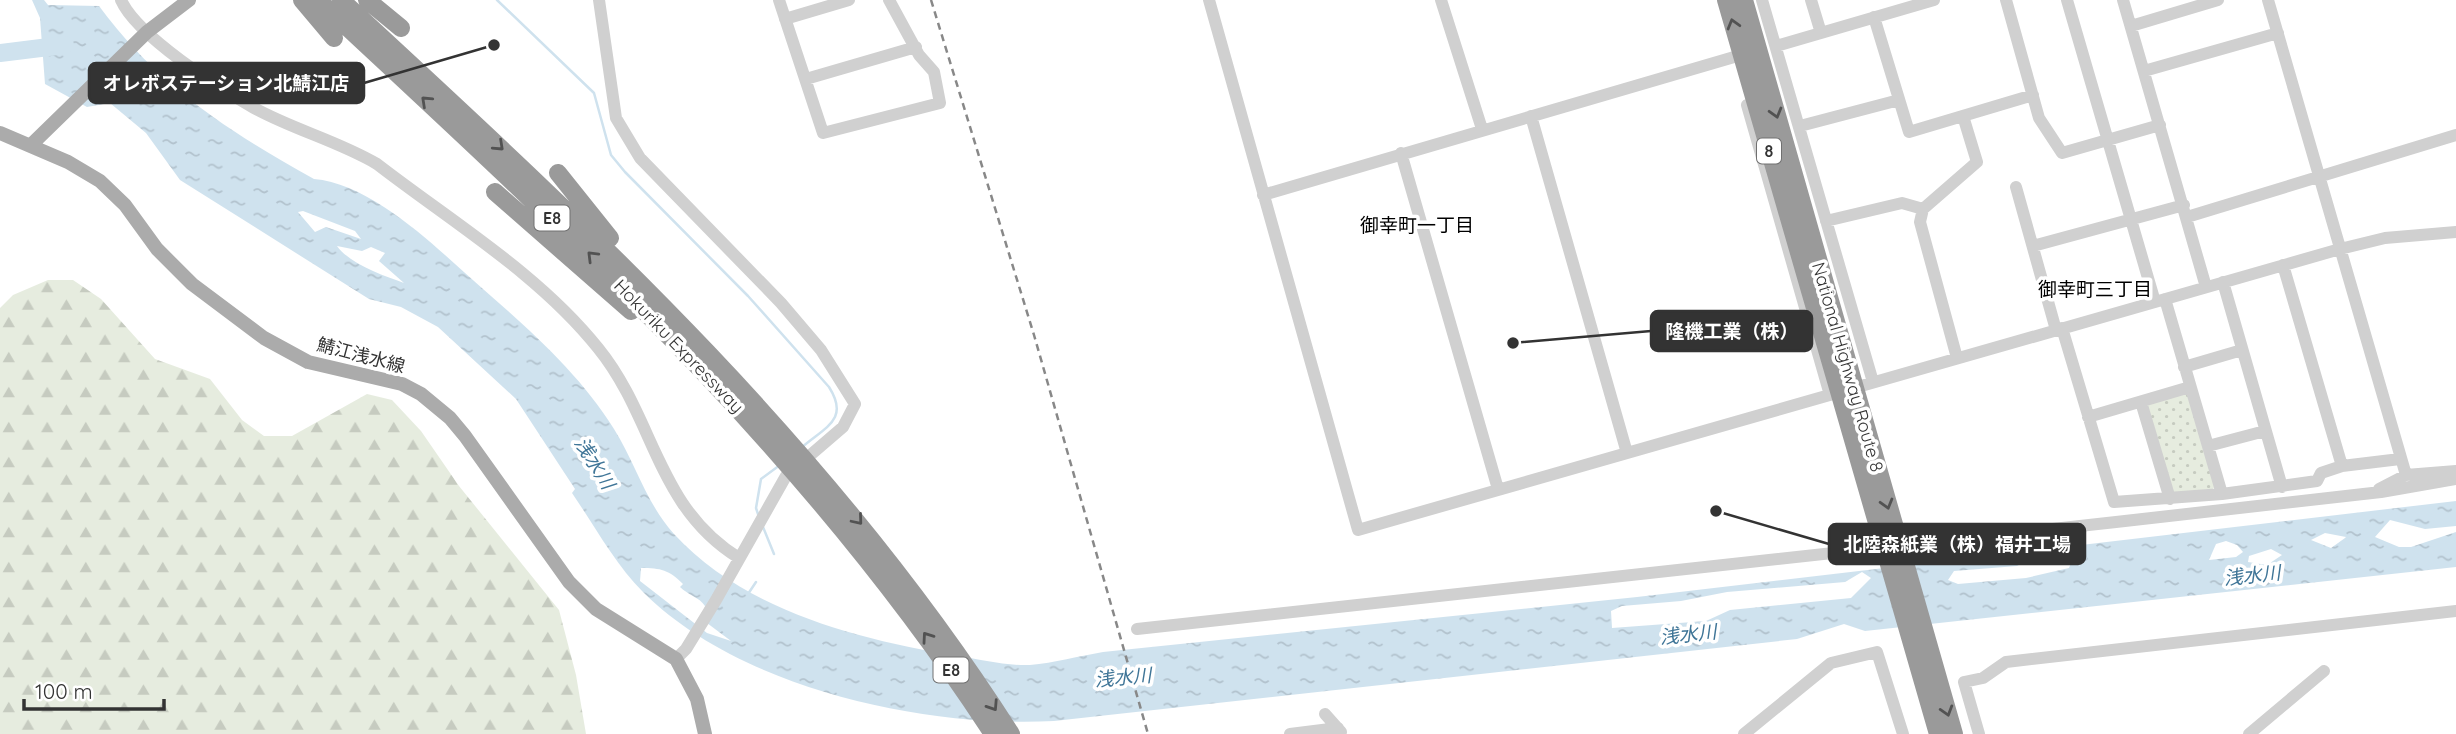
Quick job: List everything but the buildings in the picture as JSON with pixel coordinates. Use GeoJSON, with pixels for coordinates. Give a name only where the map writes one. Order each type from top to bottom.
{"type":"FeatureCollection","features":[{"type":"Feature","properties":{"kind":"highway"},"geometry":{"type":"LineString","coordinates":[[302,0],[334,38]]}},
{"type":"Feature","properties":{"kind":"highway","name":"Hokuriku Expressway"},"geometry":{"type":"LineString","coordinates":[[318,0],[742,399]]}},
{"type":"Feature","properties":{"kind":"highway","name":"Hokuriku Expressway"},"geometry":{"type":"LineString","coordinates":[[341,0],[603,244],[928,609],[1011,734]]}},
{"type":"Feature","properties":{"kind":"highway"},"geometry":{"type":"LineString","coordinates":[[367,0],[401,28]]}},
{"type":"Feature","properties":{"kind":"highway","name":"National Highway Route 8"},"geometry":{"type":"LineString","coordinates":[[1726,0],[1737,56],[1820,299]]}},
{"type":"Feature","properties":{"kind":"highway","name":"National Highway Route 8"},"geometry":{"type":"LineString","coordinates":[[1744,0],[1820,299],[1919,643],[1938,734]]}},
{"type":"Feature","properties":{"kind":"highway"},"geometry":{"type":"LineString","coordinates":[[558,173],[742,399]]}},
{"type":"Feature","properties":{"kind":"highway"},"geometry":{"type":"LineString","coordinates":[[495,192],[742,399]]}},
{"type":"Feature","properties":{"kind":"highway","name":"Hokuriku Expressway"},"geometry":{"type":"LineString","coordinates":[[808,473],[993,734]]}},
{"type":"Feature","properties":{"kind":"highway","name":"National Highway Route 8"},"geometry":{"type":"LineString","coordinates":[[1919,643],[1954,734]]}},
{"type":"Feature","properties":{"kind":"main road"},"geometry":{"type":"LineString","coordinates":[[31,145],[144,36],[189,0]]}},
{"type":"Feature","properties":{"kind":"main road","name":"鯖江浅水線"},"geometry":{"type":"LineString","coordinates":[[0,133],[31,145],[100,181],[125,205],[157,249],[192,284],[264,338],[308,362],[402,384],[421,394],[450,418],[465,436],[569,582],[596,609],[681,654]]}},
{"type":"Feature","properties":{"kind":"main road"},"geometry":{"type":"LineString","coordinates":[[681,654],[697,699],[705,734]]}},
{"type":"Feature","properties":{"kind":"street"},"geometry":{"type":"LineString","coordinates":[[121,0],[144,36],[255,108],[351,149],[377,164],[555,302],[612,366],[666,477],[690,516],[710,539],[738,559]]}},
{"type":"Feature","properties":{"kind":"street"},"geometry":{"type":"LineString","coordinates":[[599,0],[616,118],[625,136],[640,158],[789,312],[821,350],[855,404],[843,427],[786,476],[681,654]]}},
{"type":"Feature","properties":{"kind":"street"},"geometry":{"type":"LineString","coordinates":[[779,0],[823,133],[940,103],[934,72],[888,0]]}},
{"type":"Feature","properties":{"kind":"street"},"geometry":{"type":"LineString","coordinates":[[785,19],[849,0]]}},
{"type":"Feature","properties":{"kind":"street"},"geometry":{"type":"LineString","coordinates":[[1209,0],[1358,530],[2340,249],[2385,238],[2456,232]]}},
{"type":"Feature","properties":{"kind":"street"},"geometry":{"type":"LineString","coordinates":[[1441,0],[1482,129]]}},
{"type":"Feature","properties":{"kind":"street"},"geometry":{"type":"LineString","coordinates":[[1762,0],[1873,382]]}},
{"type":"Feature","properties":{"kind":"street"},"geometry":{"type":"LineString","coordinates":[[1811,0],[1821,33]]}},
{"type":"Feature","properties":{"kind":"street"},"geometry":{"type":"LineString","coordinates":[[1776,46],[1934,0]]}},
{"type":"Feature","properties":{"kind":"street"},"geometry":{"type":"LineString","coordinates":[[2006,0],[2039,118],[2062,153],[2160,125]]}},
{"type":"Feature","properties":{"kind":"street"},"geometry":{"type":"LineString","coordinates":[[2067,0],[2130,220],[2184,367],[2222,494]]}},
{"type":"Feature","properties":{"kind":"street"},"geometry":{"type":"LineString","coordinates":[[2123,0],[2206,287]]}},
{"type":"Feature","properties":{"kind":"street"},"geometry":{"type":"LineString","coordinates":[[2131,26],[2218,0]]}},
{"type":"Feature","properties":{"kind":"street"},"geometry":{"type":"LineString","coordinates":[[2268,0],[2406,475]]}},
{"type":"Feature","properties":{"kind":"street"},"geometry":{"type":"LineString","coordinates":[[1874,17],[1909,132],[2033,96]]}},
{"type":"Feature","properties":{"kind":"street"},"geometry":{"type":"LineString","coordinates":[[2144,71],[2278,33]]}},
{"type":"Feature","properties":{"kind":"street"},"geometry":{"type":"LineString","coordinates":[[806,79],[916,47]]}},
{"type":"Feature","properties":{"kind":"street"},"geometry":{"type":"LineString","coordinates":[[1263,195],[1737,56],[1830,394]]}},
{"type":"Feature","properties":{"kind":"street"},"geometry":{"type":"LineString","coordinates":[[1800,127],[1899,100]]}},
{"type":"Feature","properties":{"kind":"street"},"geometry":{"type":"LineString","coordinates":[[1531,116],[1627,453]]}},
{"type":"Feature","properties":{"kind":"street"},"geometry":{"type":"LineString","coordinates":[[1957,358],[1923,239],[1923,209],[1977,162],[1963,116]]}},
{"type":"Feature","properties":{"kind":"street"},"geometry":{"type":"LineString","coordinates":[[2033,246],[2130,220],[2186,211],[2319,178],[2456,135]]}},
{"type":"Feature","properties":{"kind":"street"},"geometry":{"type":"LineString","coordinates":[[1401,153],[1498,489]]}},
{"type":"Feature","properties":{"kind":"street"},"geometry":{"type":"LineString","coordinates":[[2016,187],[2114,502],[2282,487],[2316,481],[2321,473],[2342,466],[2400,458]]}},
{"type":"Feature","properties":{"kind":"street"},"geometry":{"type":"LineString","coordinates":[[1826,220],[1902,203],[1923,209]]}},
{"type":"Feature","properties":{"kind":"street"},"geometry":{"type":"LineString","coordinates":[[2283,265],[2342,466]]}},
{"type":"Feature","properties":{"kind":"street"},"geometry":{"type":"LineString","coordinates":[[2223,282],[2282,487]]}},
{"type":"Feature","properties":{"kind":"street"},"geometry":{"type":"LineString","coordinates":[[2184,367],[2242,350]]}},
{"type":"Feature","properties":{"kind":"street"},"geometry":{"type":"LineString","coordinates":[[2088,417],[2190,387]]}},
{"type":"Feature","properties":{"kind":"street"},"geometry":{"type":"LineString","coordinates":[[2141,402],[2169,499]]}},
{"type":"Feature","properties":{"kind":"street"},"geometry":{"type":"LineString","coordinates":[[2208,446],[2265,431]]}},
{"type":"Feature","properties":{"kind":"street"},"geometry":{"type":"LineString","coordinates":[[2370,493],[2406,475],[2456,471]]}},
{"type":"Feature","properties":{"kind":"street"},"geometry":{"type":"LineString","coordinates":[[1137,629],[2370,493],[2456,479]]}},
{"type":"Feature","properties":{"kind":"street"},"geometry":{"type":"LineString","coordinates":[[1979,734],[1964,682],[1983,678],[2006,662],[2456,611]]}},
{"type":"Feature","properties":{"kind":"street"},"geometry":{"type":"LineString","coordinates":[[1744,734],[1831,663],[1877,652],[1903,734]]}},
{"type":"Feature","properties":{"kind":"street"},"geometry":{"type":"LineString","coordinates":[[2249,734],[2324,671]]}},
{"type":"Feature","properties":{"kind":"street"},"geometry":{"type":"LineString","coordinates":[[1325,714],[1340,731]]}},
{"type":"Feature","properties":{"kind":"street"},"geometry":{"type":"LineString","coordinates":[[1290,734],[1340,731]]}},
{"type":"Feature","properties":{"kind":"green space"},"geometry":{"type":"Polygon","coordinates":[[[48,280],[73,280],[101,299],[155,359],[210,379],[242,420],[264,436],[292,436],[367,394],[392,400],[421,431],[459,486],[559,610],[576,675],[586,734],[0,734],[0,308],[13,295],[48,280]]]}},
{"type":"Feature","properties":{"kind":"green space"},"geometry":{"type":"Polygon","coordinates":[[[2188,390],[2216,484],[2213,489],[2171,494],[2144,403],[2188,390]]]}},
{"type":"Feature","properties":{"kind":"water","name":"浅水川"},"geometry":{"type":"Polygon","coordinates":[[[32,0],[44,0],[48,5],[99,6],[146,61],[197,105],[252,143],[314,179],[349,188],[401,219],[513,315],[578,381],[614,429],[664,522],[702,561],[769,602],[805,618],[881,641],[993,662],[1030,665],[1103,652],[1637,597],[2456,501],[2456,526],[2425,529],[2390,520],[2375,537],[2399,547],[2411,547],[2456,532],[2456,567],[1865,631],[1844,624],[1797,639],[1054,721],[948,717],[892,709],[835,695],[781,677],[729,654],[683,625],[643,592],[614,557],[572,493],[575,489],[516,399],[438,327],[401,307],[369,299],[180,180],[146,133],[110,103],[87,107],[45,84],[40,18],[32,0]],[[303,211],[298,212],[315,232],[326,227],[361,239],[355,231],[303,211]],[[337,246],[350,258],[404,283],[379,261],[385,253],[371,247],[362,251],[337,246]],[[2325,533],[2311,540],[2331,548],[2346,537],[2325,533]],[[2226,541],[2216,544],[2209,560],[2236,557],[2243,552],[2237,545],[2226,541]],[[2271,549],[2249,556],[2248,562],[2267,565],[2282,555],[2271,549]],[[2069,556],[2030,559],[2017,566],[1954,571],[1948,580],[1958,584],[2026,578],[2069,568],[2072,560],[2069,556]],[[641,568],[640,581],[707,633],[731,641],[703,620],[705,606],[680,587],[683,584],[678,579],[664,571],[641,568]],[[1862,572],[1845,582],[1727,592],[1681,601],[1622,606],[1611,611],[1612,628],[1706,621],[1730,610],[1851,598],[1871,578],[1862,572]]]}},
{"type":"Feature","properties":{"kind":"waterway"},"geometry":{"type":"LineString","coordinates":[[497,0],[594,93],[611,155],[625,172],[748,296],[829,387],[835,398],[836,415],[826,428],[801,448]]}},
{"type":"Feature","properties":{"kind":"waterway"},"geometry":{"type":"LineString","coordinates":[[0,53],[65,45]]}},
{"type":"Feature","properties":{"kind":"waterway"},"geometry":{"type":"LineString","coordinates":[[758,514],[756,508],[761,479],[780,465]]}},
{"type":"Feature","properties":{"kind":"waterway"},"geometry":{"type":"LineString","coordinates":[[763,527],[774,554]]}},
{"type":"Feature","properties":{"kind":"waterway"},"geometry":{"type":"LineString","coordinates":[[748,594],[756,582]]}},
{"type":"Feature","properties":{"kind":"railway"},"geometry":{"type":"LineString","coordinates":[[931,0],[1034,335],[1148,734]]}},
{"type":"Feature","properties":{"kind":"place","name":"オレボステーション北鯖江店"},"geometry":{"type":"Point","coordinates":[494,45]}},
{"type":"Feature","properties":{"kind":"place","name":"隆機工業（株）"},"geometry":{"type":"Point","coordinates":[1513,343]}},
{"type":"Feature","properties":{"kind":"place","name":"北陸森紙業（株）福井工場"},"geometry":{"type":"Point","coordinates":[1716,511]}},
{"type":"Feature","properties":{"kind":"district","name":"御幸町一丁目"},"geometry":{"type":"Point","coordinates":[1417,225]}},
{"type":"Feature","properties":{"kind":"district","name":"御幸町三丁目"},"geometry":{"type":"Point","coordinates":[2095,289]}}]}
